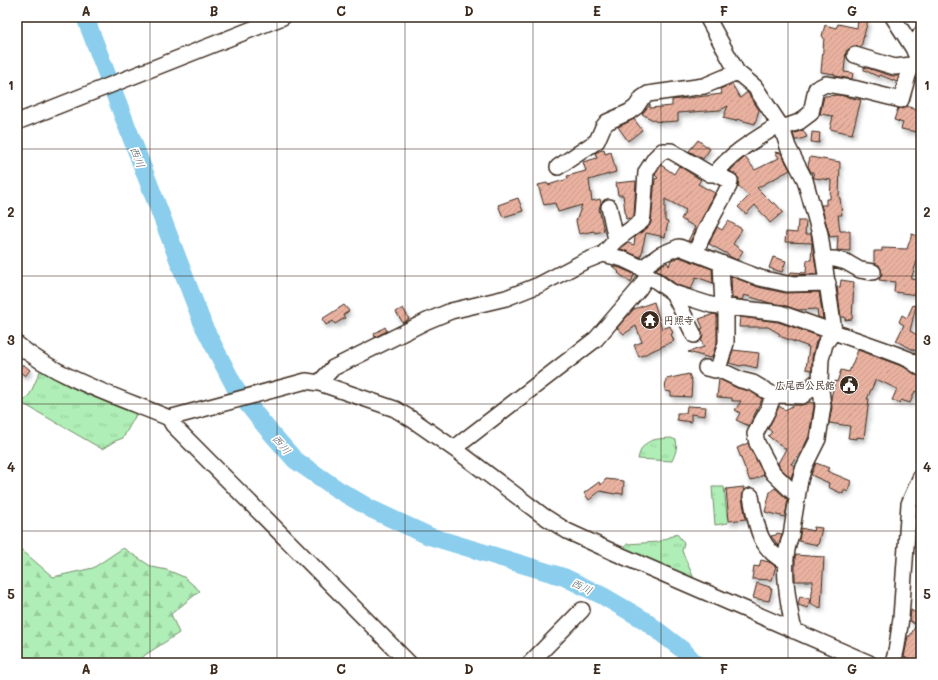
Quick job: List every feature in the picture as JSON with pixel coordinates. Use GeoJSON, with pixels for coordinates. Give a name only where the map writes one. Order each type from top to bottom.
{"type":"FeatureCollection","features":[{"type":"Feature","properties":{"kind":"street"},"geometry":{"type":"LineString","coordinates":[[17,122],[284,17]]}},
{"type":"Feature","properties":{"kind":"street"},"geometry":{"type":"LineString","coordinates":[[707,17],[737,72],[755,87],[781,126],[788,147],[805,180],[820,234],[828,284],[834,331],[825,344],[821,358],[820,382],[823,406],[818,439],[804,468],[797,496],[786,562],[788,597],[794,631]]}},
{"type":"Feature","properties":{"kind":"street"},"geometry":{"type":"LineString","coordinates":[[893,17],[916,60]]}},
{"type":"Feature","properties":{"kind":"street"},"geometry":{"type":"LineString","coordinates":[[715,174],[730,158],[749,143],[781,126],[799,122],[811,113],[816,89],[826,84],[857,89],[901,100],[916,60],[921,34]]}},
{"type":"Feature","properties":{"kind":"street"},"geometry":{"type":"LineString","coordinates":[[855,55],[895,67],[916,60]]}},
{"type":"Feature","properties":{"kind":"street"},"geometry":{"type":"LineString","coordinates":[[558,167],[597,140],[603,126],[607,122],[629,112],[636,107],[642,98],[648,94],[704,86],[737,72]]}},
{"type":"Feature","properties":{"kind":"street"},"geometry":{"type":"LineString","coordinates":[[319,383],[333,368],[427,321],[451,311],[506,298],[539,285],[583,262],[603,254],[616,240],[642,221],[646,172],[655,158],[662,151],[671,151],[710,174],[715,174],[730,181],[729,186],[695,253]]}},
{"type":"Feature","properties":{"kind":"street"},"geometry":{"type":"LineString","coordinates":[[608,207],[616,240]]}},
{"type":"Feature","properties":{"kind":"street"},"geometry":{"type":"LineString","coordinates":[[456,450],[461,443],[596,339],[639,290],[645,272],[660,255],[679,247],[760,278],[787,284],[828,284]]}},
{"type":"Feature","properties":{"kind":"street"},"geometry":{"type":"LineString","coordinates":[[603,254],[623,259],[645,272],[673,293],[711,305],[780,313],[834,331],[908,359],[921,368]]}},
{"type":"Feature","properties":{"kind":"street"},"geometry":{"type":"LineString","coordinates":[[824,259],[835,259],[846,262],[860,270],[872,272]]}},
{"type":"Feature","properties":{"kind":"street"},"geometry":{"type":"LineString","coordinates":[[721,264],[726,343],[712,368],[741,380],[753,383],[774,394],[802,396],[820,382]]}},
{"type":"Feature","properties":{"kind":"street"},"geometry":{"type":"LineString","coordinates":[[673,293],[694,335]]}},
{"type":"Feature","properties":{"kind":"street"},"geometry":{"type":"LineString","coordinates":[[17,344],[26,352],[70,376],[132,404],[169,418],[306,381],[319,383],[395,409],[456,450],[542,515],[567,531],[869,663]]}},
{"type":"Feature","properties":{"kind":"street"},"geometry":{"type":"LineString","coordinates":[[774,394],[768,410],[755,434],[757,443],[773,473],[797,496]]}},
{"type":"Feature","properties":{"kind":"street"},"geometry":{"type":"LineString","coordinates":[[169,418],[173,424],[236,489],[409,663]]}},
{"type":"Feature","properties":{"kind":"street"},"geometry":{"type":"LineString","coordinates":[[892,663],[897,646],[901,618],[909,504],[921,476]]}},
{"type":"Feature","properties":{"kind":"street"},"geometry":{"type":"LineString","coordinates":[[751,496],[756,526],[760,536],[776,557],[786,562]]}},
{"type":"Feature","properties":{"kind":"street"},"geometry":{"type":"LineString","coordinates":[[530,663],[582,610]]}},
{"type":"Feature","properties":{"kind":"green space"},"geometry":{"type":"Polygon","coordinates":[[[42,367],[137,413],[123,438],[102,449],[22,403],[30,394],[42,367]]]}},
{"type":"Feature","properties":{"kind":"green space"},"geometry":{"type":"Polygon","coordinates":[[[671,438],[676,440],[677,443],[672,461],[638,459],[642,447],[650,441],[671,438]]]}},
{"type":"Feature","properties":{"kind":"green space"},"geometry":{"type":"Polygon","coordinates":[[[712,487],[724,487],[728,523],[715,525],[712,487]]]}},
{"type":"Feature","properties":{"kind":"green space"},"geometry":{"type":"Polygon","coordinates":[[[677,534],[684,543],[682,551],[696,583],[622,550],[627,544],[658,542],[677,534]]]}},
{"type":"Feature","properties":{"kind":"green space"},"geometry":{"type":"Polygon","coordinates":[[[17,546],[53,577],[93,568],[123,548],[152,567],[167,570],[184,577],[200,591],[171,614],[179,633],[145,655],[138,663],[17,663],[17,546]]]}},
{"type":"Feature","properties":{"kind":"building"},"geometry":{"type":"Polygon","coordinates":[[[858,18],[868,20],[861,47],[853,46],[846,51],[844,72],[853,73],[852,79],[821,72],[824,38],[822,36],[825,25],[836,28],[838,24],[857,28],[858,18]]]}},
{"type":"Feature","properties":{"kind":"building"},"geometry":{"type":"Polygon","coordinates":[[[864,67],[892,76],[899,76],[897,82],[880,75],[879,77],[864,70],[864,67]]]}},
{"type":"Feature","properties":{"kind":"building"},"geometry":{"type":"Polygon","coordinates":[[[732,84],[740,98],[747,92],[759,110],[755,124],[737,119],[736,121],[723,118],[728,106],[720,110],[678,113],[678,121],[655,121],[642,114],[650,104],[650,108],[672,106],[672,100],[722,94],[720,89],[732,84]]]}},
{"type":"Feature","properties":{"kind":"building"},"geometry":{"type":"Polygon","coordinates":[[[839,95],[861,100],[852,134],[830,129],[833,116],[820,114],[824,96],[839,95]]]}},
{"type":"Feature","properties":{"kind":"building"},"geometry":{"type":"Polygon","coordinates":[[[907,106],[921,112],[919,120],[921,121],[917,132],[901,129],[903,123],[894,120],[898,108],[903,109],[907,106]]]}},
{"type":"Feature","properties":{"kind":"building"},"geometry":{"type":"Polygon","coordinates":[[[634,119],[642,130],[628,141],[618,127],[634,119]]]}},
{"type":"Feature","properties":{"kind":"building"},"geometry":{"type":"Polygon","coordinates":[[[803,130],[807,137],[795,140],[793,134],[803,130]]]}},
{"type":"Feature","properties":{"kind":"building"},"geometry":{"type":"Polygon","coordinates":[[[812,132],[820,133],[819,143],[811,142],[812,132]]]}},
{"type":"Feature","properties":{"kind":"building"},"geometry":{"type":"Polygon","coordinates":[[[698,140],[710,149],[703,159],[689,151],[698,140]]]}},
{"type":"Feature","properties":{"kind":"building"},"geometry":{"type":"Polygon","coordinates":[[[604,149],[605,154],[611,152],[616,172],[589,180],[592,201],[600,199],[601,203],[599,209],[604,231],[579,234],[576,221],[582,205],[558,212],[555,203],[544,205],[538,185],[547,183],[548,185],[568,179],[567,176],[586,171],[583,162],[597,158],[595,153],[604,149]]]}},
{"type":"Feature","properties":{"kind":"building"},"geometry":{"type":"Polygon","coordinates":[[[775,152],[781,153],[790,170],[757,188],[773,204],[774,202],[783,212],[770,223],[755,205],[746,214],[738,207],[749,196],[738,186],[739,179],[730,171],[745,157],[755,170],[779,158],[775,152]]]}},
{"type":"Feature","properties":{"kind":"building"},"geometry":{"type":"Polygon","coordinates":[[[810,157],[840,162],[839,198],[842,215],[838,215],[840,231],[850,231],[850,251],[837,250],[838,236],[830,237],[821,205],[826,205],[826,199],[830,199],[831,180],[814,178],[813,172],[811,172],[808,166],[810,157]]]}},
{"type":"Feature","properties":{"kind":"building"},"geometry":{"type":"Polygon","coordinates":[[[661,165],[674,174],[679,166],[701,180],[698,184],[715,193],[690,242],[688,241],[695,227],[681,219],[686,210],[665,199],[665,221],[668,222],[665,237],[646,233],[643,250],[640,257],[620,249],[628,243],[634,245],[635,237],[651,223],[655,179],[658,178],[655,175],[661,165]]]}},
{"type":"Feature","properties":{"kind":"building"},"geometry":{"type":"Polygon","coordinates":[[[636,181],[634,216],[626,219],[623,195],[618,195],[616,183],[636,181]]]}},
{"type":"Feature","properties":{"kind":"building"},"geometry":{"type":"Polygon","coordinates":[[[518,198],[523,211],[503,217],[498,205],[518,198]]]}},
{"type":"Feature","properties":{"kind":"building"},"geometry":{"type":"Polygon","coordinates":[[[728,221],[742,229],[733,244],[743,251],[737,260],[709,244],[717,227],[722,230],[728,221]]]}},
{"type":"Feature","properties":{"kind":"building"},"geometry":{"type":"Polygon","coordinates":[[[798,221],[806,221],[805,234],[811,234],[817,274],[790,275],[791,272],[806,273],[807,260],[811,260],[812,243],[785,242],[786,232],[797,233],[798,221]]]}},
{"type":"Feature","properties":{"kind":"building"},"geometry":{"type":"Polygon","coordinates":[[[912,234],[921,237],[921,255],[919,255],[911,279],[919,280],[918,295],[894,292],[895,282],[879,280],[882,274],[881,269],[879,265],[874,263],[874,251],[882,251],[882,248],[907,249],[912,234]]]}},
{"type":"Feature","properties":{"kind":"building"},"geometry":{"type":"Polygon","coordinates":[[[679,257],[712,269],[713,283],[696,277],[691,289],[677,285],[656,269],[667,262],[669,266],[671,260],[679,257]]]}},
{"type":"Feature","properties":{"kind":"building"},"geometry":{"type":"Polygon","coordinates":[[[773,257],[786,261],[782,272],[769,268],[773,257]]]}},
{"type":"Feature","properties":{"kind":"building"},"geometry":{"type":"Polygon","coordinates":[[[612,266],[634,274],[631,283],[618,273],[619,272],[612,266]]]}},
{"type":"Feature","properties":{"kind":"building"},"geometry":{"type":"Polygon","coordinates":[[[731,276],[758,287],[785,293],[819,292],[823,319],[818,317],[817,309],[798,310],[744,295],[742,300],[732,298],[731,276]]]}},
{"type":"Feature","properties":{"kind":"building"},"geometry":{"type":"Polygon","coordinates":[[[841,280],[854,282],[852,319],[845,320],[845,317],[841,317],[837,287],[840,287],[841,280]]]}},
{"type":"Feature","properties":{"kind":"building"},"geometry":{"type":"Polygon","coordinates":[[[654,302],[662,329],[670,326],[674,341],[639,357],[634,345],[642,342],[636,326],[624,334],[617,328],[634,309],[654,302]]]}},
{"type":"Feature","properties":{"kind":"building"},"geometry":{"type":"Polygon","coordinates":[[[344,305],[349,311],[343,315],[345,318],[335,324],[333,321],[326,325],[322,319],[344,305]]]}},
{"type":"Feature","properties":{"kind":"building"},"geometry":{"type":"Polygon","coordinates":[[[913,305],[916,306],[910,331],[921,337],[921,348],[919,347],[916,351],[896,341],[904,325],[899,322],[902,315],[907,318],[913,305]]]}},
{"type":"Feature","properties":{"kind":"building"},"geometry":{"type":"Polygon","coordinates":[[[403,308],[409,319],[403,323],[396,312],[403,308]]]}},
{"type":"Feature","properties":{"kind":"building"},"geometry":{"type":"Polygon","coordinates":[[[714,314],[717,315],[717,342],[712,357],[710,358],[688,352],[704,347],[701,340],[703,335],[701,329],[703,328],[699,319],[714,314]]]}},
{"type":"Feature","properties":{"kind":"building"},"geometry":{"type":"Polygon","coordinates":[[[740,317],[778,322],[819,336],[812,357],[812,370],[806,369],[809,347],[779,336],[780,334],[768,327],[739,327],[740,317]]]}},
{"type":"Feature","properties":{"kind":"building"},"geometry":{"type":"Polygon","coordinates":[[[385,327],[387,331],[375,337],[374,334],[385,327]]]}},
{"type":"Feature","properties":{"kind":"building"},"geometry":{"type":"Polygon","coordinates":[[[733,350],[759,353],[757,368],[729,363],[733,350]]]}},
{"type":"Feature","properties":{"kind":"building"},"geometry":{"type":"Polygon","coordinates":[[[858,350],[904,367],[921,377],[921,394],[915,391],[910,403],[901,400],[899,403],[892,400],[897,389],[876,379],[867,399],[869,399],[864,438],[857,437],[857,439],[848,438],[850,426],[829,423],[832,407],[831,398],[835,381],[837,382],[841,370],[849,372],[858,350]]]}},
{"type":"Feature","properties":{"kind":"building"},"geometry":{"type":"Polygon","coordinates":[[[23,364],[30,370],[25,376],[18,370],[23,364]]]}},
{"type":"Feature","properties":{"kind":"building"},"geometry":{"type":"Polygon","coordinates":[[[689,374],[692,382],[691,397],[671,396],[671,392],[665,391],[666,379],[689,374]]]}},
{"type":"Feature","properties":{"kind":"building"},"geometry":{"type":"Polygon","coordinates":[[[811,375],[811,377],[799,387],[778,386],[778,383],[799,385],[811,375]]]}},
{"type":"Feature","properties":{"kind":"building"},"geometry":{"type":"Polygon","coordinates":[[[719,379],[737,388],[750,391],[762,399],[749,426],[736,420],[740,413],[735,410],[741,401],[732,401],[732,398],[717,397],[719,379]]]}},
{"type":"Feature","properties":{"kind":"building"},"geometry":{"type":"Polygon","coordinates":[[[809,402],[814,403],[814,406],[809,436],[802,451],[791,464],[795,466],[791,478],[780,468],[778,463],[786,449],[768,436],[772,432],[768,429],[779,406],[785,410],[794,405],[802,405],[809,402]]]}},
{"type":"Feature","properties":{"kind":"building"},"geometry":{"type":"Polygon","coordinates":[[[687,406],[706,407],[705,416],[691,414],[691,422],[677,420],[677,413],[686,413],[687,406]]]}},
{"type":"Feature","properties":{"kind":"building"},"geometry":{"type":"Polygon","coordinates":[[[748,443],[764,475],[750,481],[737,448],[748,443]]]}},
{"type":"Feature","properties":{"kind":"building"},"geometry":{"type":"Polygon","coordinates":[[[816,463],[829,468],[827,471],[851,481],[848,492],[844,490],[843,494],[828,487],[829,483],[811,475],[816,463]]]}},
{"type":"Feature","properties":{"kind":"building"},"geometry":{"type":"Polygon","coordinates":[[[606,479],[624,481],[623,494],[600,491],[589,500],[584,493],[599,482],[601,485],[606,479]]]}},
{"type":"Feature","properties":{"kind":"building"},"geometry":{"type":"Polygon","coordinates":[[[744,487],[742,498],[746,519],[729,521],[726,489],[744,487]]]}},
{"type":"Feature","properties":{"kind":"building"},"geometry":{"type":"Polygon","coordinates":[[[775,488],[788,500],[785,517],[765,512],[770,492],[775,488]]]}},
{"type":"Feature","properties":{"kind":"building"},"geometry":{"type":"Polygon","coordinates":[[[814,527],[822,528],[818,545],[799,541],[801,528],[813,531],[814,527]]]}},
{"type":"Feature","properties":{"kind":"building"},"geometry":{"type":"Polygon","coordinates":[[[777,533],[782,534],[779,546],[771,536],[776,535],[777,533]]]}},
{"type":"Feature","properties":{"kind":"building"},"geometry":{"type":"Polygon","coordinates":[[[795,555],[824,557],[821,608],[811,604],[813,581],[795,581],[795,555]]]}},
{"type":"Feature","properties":{"kind":"building"},"geometry":{"type":"Polygon","coordinates":[[[761,560],[776,566],[772,580],[752,579],[754,566],[759,567],[761,560]]]}},
{"type":"Feature","properties":{"kind":"building"},"geometry":{"type":"Polygon","coordinates":[[[757,583],[772,589],[769,601],[753,598],[757,583]]]}},
{"type":"Feature","properties":{"kind":"building"},"geometry":{"type":"Polygon","coordinates":[[[800,596],[810,599],[808,608],[798,605],[800,596]]]}},
{"type":"Feature","properties":{"kind":"building"},"geometry":{"type":"Polygon","coordinates":[[[911,610],[921,616],[921,662],[904,657],[908,636],[910,636],[916,625],[910,621],[911,610]]]}},
{"type":"Feature","properties":{"kind":"waterway","name":"西川"},"geometry":{"type":"LineString","coordinates":[[85,17],[204,327],[237,391],[295,460],[337,489],[371,509],[429,536],[564,577],[603,596],[644,620],[684,651],[695,663]]}},
{"type":"Feature","properties":{"kind":"place","name":"円照寺"},"geometry":{"type":"Point","coordinates":[650,320]}},
{"type":"Feature","properties":{"kind":"place","name":"広尾西公民館"},"geometry":{"type":"Point","coordinates":[849,385]}}]}
